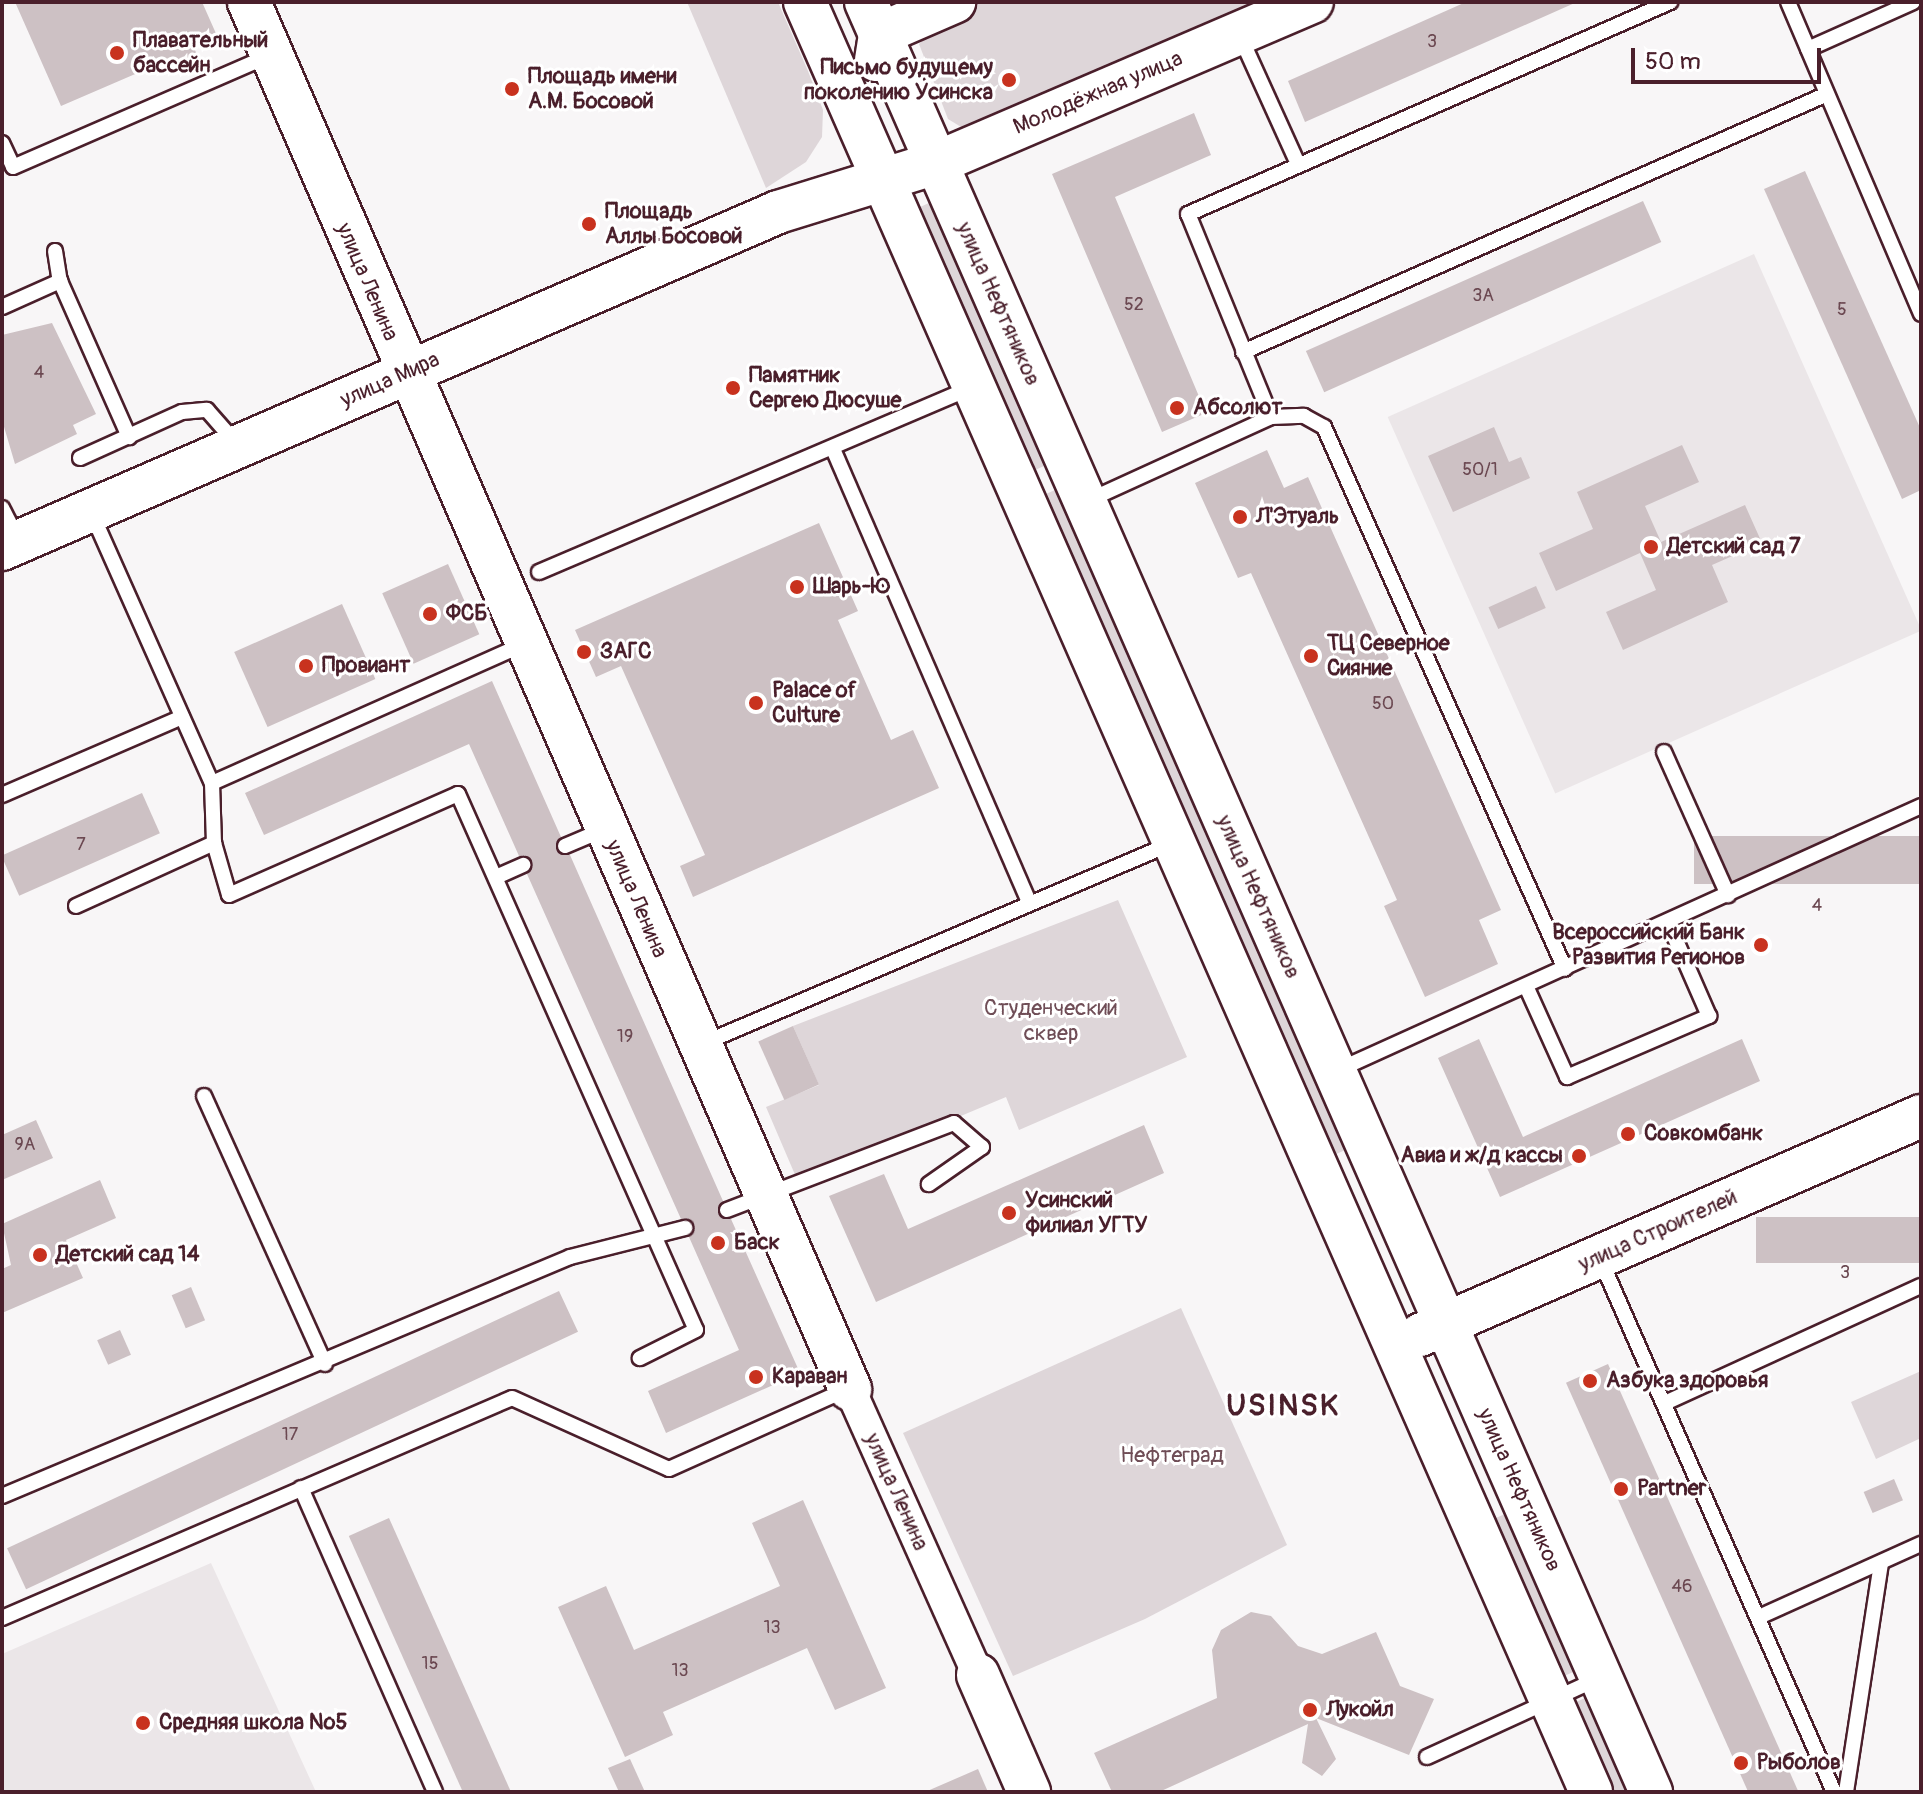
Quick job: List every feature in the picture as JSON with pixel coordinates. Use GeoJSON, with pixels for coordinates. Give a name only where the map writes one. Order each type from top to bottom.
{"type":"FeatureCollection","features":[{"type":"Feature","properties":{"kind":"main road","name":"улица Ленина"},"geometry":{"type":"LineString","coordinates":[[249,2],[406,373],[850,1389]]}},
{"type":"Feature","properties":{"kind":"main road"},"geometry":{"type":"LineString","coordinates":[[805,2],[1591,1792]]}},
{"type":"Feature","properties":{"kind":"main road"},"geometry":{"type":"LineString","coordinates":[[865,137],[873,18],[954,2]]}},
{"type":"Feature","properties":{"kind":"main road","name":"Молодёжная улица"},"geometry":{"type":"LineString","coordinates":[[883,179],[936,163],[1312,2]]}},
{"type":"Feature","properties":{"kind":"main road","name":"улица Нефтяников"},"geometry":{"type":"LineString","coordinates":[[873,18],[1651,1792]]}},
{"type":"Feature","properties":{"kind":"main road","name":"улица Мира"},"geometry":{"type":"LineString","coordinates":[[778,212],[829,177],[865,137]]}},
{"type":"Feature","properties":{"kind":"main road","name":"улица Мира"},"geometry":{"type":"LineString","coordinates":[[8,533],[91,510],[778,212],[883,179]]}},
{"type":"Feature","properties":{"kind":"main road"},"geometry":{"type":"LineString","coordinates":[[1021,492],[1078,486]]}},
{"type":"Feature","properties":{"kind":"main road","name":"улица Строителей"},"geometry":{"type":"LineString","coordinates":[[1395,1346],[1921,1116]]}},
{"type":"Feature","properties":{"kind":"main road","name":"улица Ленина"},"geometry":{"type":"LineString","coordinates":[[978,1675],[1029,1792]]}},
{"type":"Feature","properties":{"kind":"street","name":"улица Ленина"},"geometry":{"type":"LineString","coordinates":[[850,1389],[978,1675]]}},
{"type":"Feature","properties":{"kind":"lane"},"geometry":{"type":"LineString","coordinates":[[1271,417],[1188,214],[1670,2]]}},
{"type":"Feature","properties":{"kind":"lane"},"geometry":{"type":"LineString","coordinates":[[1788,2],[1921,314]]}},
{"type":"Feature","properties":{"kind":"lane"},"geometry":{"type":"LineString","coordinates":[[1808,49],[1913,2]]}},
{"type":"Feature","properties":{"kind":"lane"},"geometry":{"type":"LineString","coordinates":[[1239,34],[1298,164]]}},
{"type":"Feature","properties":{"kind":"lane"},"geometry":{"type":"LineString","coordinates":[[2,143],[13,167],[271,55]]}},
{"type":"Feature","properties":{"kind":"lane"},"geometry":{"type":"LineString","coordinates":[[1243,352],[1827,94]]}},
{"type":"Feature","properties":{"kind":"lane"},"geometry":{"type":"LineString","coordinates":[[55,251],[60,281],[129,437]]}},
{"type":"Feature","properties":{"kind":"lane"},"geometry":{"type":"LineString","coordinates":[[2,307],[60,281]]}},
{"type":"Feature","properties":{"kind":"lane"},"geometry":{"type":"LineString","coordinates":[[539,572],[833,449],[974,386]]}},
{"type":"Feature","properties":{"kind":"lane"},"geometry":{"type":"LineString","coordinates":[[80,458],[182,412],[207,410],[238,446]]}},
{"type":"Feature","properties":{"kind":"lane"},"geometry":{"type":"LineString","coordinates":[[1078,486],[1271,417],[1304,416],[1324,427],[1565,969]]}},
{"type":"Feature","properties":{"kind":"lane"},"geometry":{"type":"LineString","coordinates":[[833,449],[1029,901]]}},
{"type":"Feature","properties":{"kind":"lane"},"geometry":{"type":"LineString","coordinates":[[91,510],[212,783],[214,843],[229,895],[458,794],[696,1330],[640,1358]]}},
{"type":"Feature","properties":{"kind":"lane"},"geometry":{"type":"LineString","coordinates":[[212,783],[524,645]]}},
{"type":"Feature","properties":{"kind":"lane"},"geometry":{"type":"LineString","coordinates":[[2,795],[182,717]]}},
{"type":"Feature","properties":{"kind":"lane"},"geometry":{"type":"LineString","coordinates":[[1664,752],[1728,895]]}},
{"type":"Feature","properties":{"kind":"lane"},"geometry":{"type":"LineString","coordinates":[[1335,1071],[1921,806]]}},
{"type":"Feature","properties":{"kind":"lane"},"geometry":{"type":"LineString","coordinates":[[565,846],[605,829]]}},
{"type":"Feature","properties":{"kind":"lane"},"geometry":{"type":"LineString","coordinates":[[700,1045],[1029,901],[1174,842]]}},
{"type":"Feature","properties":{"kind":"lane"},"geometry":{"type":"LineString","coordinates":[[76,906],[214,843]]}},
{"type":"Feature","properties":{"kind":"lane"},"geometry":{"type":"LineString","coordinates":[[496,877],[523,865]]}},
{"type":"Feature","properties":{"kind":"lane"},"geometry":{"type":"LineString","coordinates":[[1526,986],[1567,1077],[1709,1016],[1668,922]]}},
{"type":"Feature","properties":{"kind":"lane"},"geometry":{"type":"LineString","coordinates":[[204,1096],[325,1364]]}},
{"type":"Feature","properties":{"kind":"lane"},"geometry":{"type":"LineString","coordinates":[[727,1210],[764,1192],[954,1123],[982,1147],[929,1184]]}},
{"type":"Feature","properties":{"kind":"lane"},"geometry":{"type":"LineString","coordinates":[[2,1496],[325,1364],[570,1257],[657,1241],[685,1228]]}},
{"type":"Feature","properties":{"kind":"lane"},"geometry":{"type":"LineString","coordinates":[[1600,1257],[1834,1792]]}},
{"type":"Feature","properties":{"kind":"lane"},"geometry":{"type":"LineString","coordinates":[[1665,1403],[1921,1286]]}},
{"type":"Feature","properties":{"kind":"lane"},"geometry":{"type":"LineString","coordinates":[[2,1618],[512,1398],[669,1469],[850,1389]]}},
{"type":"Feature","properties":{"kind":"lane"},"geometry":{"type":"LineString","coordinates":[[301,1488],[435,1792]]}},
{"type":"Feature","properties":{"kind":"lane"},"geometry":{"type":"LineString","coordinates":[[1759,1617],[1921,1544]]}},
{"type":"Feature","properties":{"kind":"lane"},"geometry":{"type":"LineString","coordinates":[[1846,1792],[1881,1563]]}},
{"type":"Feature","properties":{"kind":"lane"},"geometry":{"type":"LineString","coordinates":[[1427,1757],[1601,1677]]}},
{"type":"Feature","properties":{"kind":"shaded area"},"geometry":{"type":"Polygon","coordinates":[[[1754,254],[1921,631],[1555,793],[1388,417],[1754,254]]]}},
{"type":"Feature","properties":{"kind":"shaded area","name":"Средняя школа №5"},"geometry":{"type":"Polygon","coordinates":[[[211,1563],[316,1792],[2,1792],[2,1654],[211,1563]]]}},
{"type":"Feature","properties":{"kind":"green space"},"geometry":{"type":"Polygon","coordinates":[[[687,2],[778,2],[808,71],[823,110],[822,137],[806,162],[766,188],[687,2]]]}},
{"type":"Feature","properties":{"kind":"green space"},"geometry":{"type":"Polygon","coordinates":[[[982,2],[1270,2],[966,130],[948,119],[919,44],[945,18],[982,2]]]}},
{"type":"Feature","properties":{"kind":"green space"},"geometry":{"type":"Polygon","coordinates":[[[929,203],[1046,465],[1033,471],[916,209],[929,203]]]}},
{"type":"Feature","properties":{"kind":"green space"},"geometry":{"type":"Polygon","coordinates":[[[1055,490],[1348,1149],[1335,1155],[1041,496],[1055,490]]]}},
{"type":"Feature","properties":{"kind":"green space","name":"Студенческий сквер"},"geometry":{"type":"Polygon","coordinates":[[[1118,900],[1187,1057],[1019,1130],[1006,1097],[799,1184],[766,1107],[819,1085],[793,1026],[1118,900]]]}},
{"type":"Feature","properties":{"kind":"green space","name":"Нефтеград"},"geometry":{"type":"Polygon","coordinates":[[[1181,1308],[1287,1545],[1145,1619],[1013,1676],[903,1433],[1181,1308]]]}},
{"type":"Feature","properties":{"kind":"green space"},"geometry":{"type":"Polygon","coordinates":[[[1921,1371],[1921,1438],[1876,1459],[1851,1402],[1921,1371]]]}},
{"type":"Feature","properties":{"kind":"green space"},"geometry":{"type":"Polygon","coordinates":[[[1505,1514],[1575,1671],[1561,1677],[1491,1520],[1505,1514]]]}},
{"type":"Feature","properties":{"kind":"green space"},"geometry":{"type":"Polygon","coordinates":[[[1585,1698],[1627,1792],[1609,1792],[1570,1705],[1585,1698]]]}},
{"type":"Feature","properties":{"kind":"building","name":"Плавательный бассейн"},"geometry":{"type":"Polygon","coordinates":[[[15,2],[202,2],[218,38],[194,48],[199,59],[175,70],[170,59],[61,106],[15,2]]]}},
{"type":"Feature","properties":{"kind":"building"},"geometry":{"type":"Polygon","coordinates":[[[1466,2],[1577,2],[1305,122],[1288,81],[1466,2]]]}},
{"type":"Feature","properties":{"kind":"building"},"geometry":{"type":"Polygon","coordinates":[[[1194,113],[1211,155],[1115,197],[1206,413],[1162,432],[1052,174],[1194,113]]]}},
{"type":"Feature","properties":{"kind":"building"},"geometry":{"type":"Polygon","coordinates":[[[1805,171],[1921,430],[1921,490],[1902,499],[1764,189],[1805,171]]]}},
{"type":"Feature","properties":{"kind":"building"},"geometry":{"type":"Polygon","coordinates":[[[1643,201],[1661,242],[1324,392],[1306,351],[1643,201]]]}},
{"type":"Feature","properties":{"kind":"building"},"geometry":{"type":"Polygon","coordinates":[[[52,323],[96,414],[73,425],[77,434],[15,464],[2,420],[2,335],[52,323]]]}},
{"type":"Feature","properties":{"kind":"building"},"geometry":{"type":"Polygon","coordinates":[[[1494,427],[1509,462],[1521,457],[1530,478],[1453,512],[1428,456],[1494,427]]]}},
{"type":"Feature","properties":{"kind":"building","name":"Детский сад 7"},"geometry":{"type":"Polygon","coordinates":[[[1682,445],[1699,482],[1645,506],[1661,542],[1745,505],[1762,543],[1712,565],[1728,602],[1623,650],[1606,612],[1656,590],[1640,553],[1556,591],[1539,553],[1593,529],[1577,492],[1682,445]]]}},
{"type":"Feature","properties":{"kind":"building"},"geometry":{"type":"Polygon","coordinates":[[[1267,450],[1284,488],[1308,477],[1501,910],[1479,920],[1498,964],[1425,997],[1384,906],[1397,900],[1251,573],[1238,578],[1195,483],[1267,450]]]}},
{"type":"Feature","properties":{"kind":"building","name":"Palace of Culture"},"geometry":{"type":"Polygon","coordinates":[[[819,523],[858,611],[838,620],[891,740],[913,730],[939,788],[693,897],[680,866],[705,855],[621,666],[596,677],[575,630],[819,523]]]}},
{"type":"Feature","properties":{"kind":"building","name":"ФСБ"},"geometry":{"type":"Polygon","coordinates":[[[448,564],[479,634],[414,664],[382,593],[448,564]]]}},
{"type":"Feature","properties":{"kind":"building"},"geometry":{"type":"Polygon","coordinates":[[[1536,586],[1546,608],[1498,629],[1488,607],[1536,586]]]}},
{"type":"Feature","properties":{"kind":"building","name":"Провиант"},"geometry":{"type":"Polygon","coordinates":[[[342,604],[375,679],[268,727],[234,652],[342,604]]]}},
{"type":"Feature","properties":{"kind":"building"},"geometry":{"type":"Polygon","coordinates":[[[492,681],[561,837],[556,851],[570,855],[723,1201],[718,1214],[731,1219],[800,1373],[666,1433],[648,1391],[739,1350],[689,1237],[694,1225],[681,1219],[527,874],[532,862],[519,856],[469,744],[264,835],[245,793],[492,681]]]}},
{"type":"Feature","properties":{"kind":"building"},"geometry":{"type":"Polygon","coordinates":[[[142,793],[160,833],[19,896],[2,855],[142,793]]]}},
{"type":"Feature","properties":{"kind":"building"},"geometry":{"type":"Polygon","coordinates":[[[1694,836],[1921,836],[1921,884],[1694,884],[1694,836]]]}},
{"type":"Feature","properties":{"kind":"building"},"geometry":{"type":"Polygon","coordinates":[[[793,1026],[819,1084],[784,1100],[758,1041],[793,1026]]]}},
{"type":"Feature","properties":{"kind":"building"},"geometry":{"type":"Polygon","coordinates":[[[1479,1039],[1523,1137],[1742,1039],[1760,1081],[1500,1197],[1438,1058],[1479,1039]]]}},
{"type":"Feature","properties":{"kind":"building"},"geometry":{"type":"Polygon","coordinates":[[[36,1120],[53,1158],[2,1180],[2,1135],[36,1120]]]}},
{"type":"Feature","properties":{"kind":"building","name":"Усинский филиал УГТУ"},"geometry":{"type":"Polygon","coordinates":[[[1144,1125],[1164,1173],[876,1302],[829,1196],[884,1174],[908,1229],[1144,1125]]]}},
{"type":"Feature","properties":{"kind":"building","name":"Детский сад 14"},"geometry":{"type":"Polygon","coordinates":[[[100,1180],[116,1218],[66,1240],[83,1278],[2,1313],[2,1269],[11,1265],[2,1224],[100,1180]]]}},
{"type":"Feature","properties":{"kind":"building"},"geometry":{"type":"Polygon","coordinates":[[[1756,1217],[1921,1217],[1921,1263],[1756,1263],[1756,1217]]]}},
{"type":"Feature","properties":{"kind":"building"},"geometry":{"type":"Polygon","coordinates":[[[191,1287],[205,1320],[186,1328],[172,1295],[191,1287]]]}},
{"type":"Feature","properties":{"kind":"building"},"geometry":{"type":"Polygon","coordinates":[[[559,1291],[578,1332],[26,1589],[7,1548],[559,1291]]]}},
{"type":"Feature","properties":{"kind":"building"},"geometry":{"type":"Polygon","coordinates":[[[120,1330],[131,1355],[108,1365],[97,1340],[120,1330]]]}},
{"type":"Feature","properties":{"kind":"building"},"geometry":{"type":"Polygon","coordinates":[[[1608,1364],[1798,1792],[1748,1792],[1566,1383],[1608,1364]]]}},
{"type":"Feature","properties":{"kind":"building"},"geometry":{"type":"Polygon","coordinates":[[[1894,1479],[1903,1500],[1873,1513],[1864,1492],[1894,1479]]]}},
{"type":"Feature","properties":{"kind":"building"},"geometry":{"type":"Polygon","coordinates":[[[803,1500],[886,1688],[835,1710],[807,1648],[663,1712],[673,1735],[625,1757],[558,1607],[606,1586],[634,1650],[780,1586],[752,1523],[803,1500]]]}},
{"type":"Feature","properties":{"kind":"building"},"geometry":{"type":"Polygon","coordinates":[[[389,1518],[511,1792],[463,1792],[349,1536],[389,1518]]]}},
{"type":"Feature","properties":{"kind":"building","name":"Лукойл"},"geometry":{"type":"Polygon","coordinates":[[[1251,1612],[1271,1616],[1298,1646],[1322,1654],[1376,1632],[1400,1686],[1434,1699],[1409,1755],[1316,1718],[1336,1759],[1322,1776],[1302,1763],[1308,1724],[1159,1792],[1112,1792],[1094,1753],[1217,1698],[1212,1650],[1221,1630],[1251,1612]]]}},
{"type":"Feature","properties":{"kind":"building"},"geometry":{"type":"Polygon","coordinates":[[[630,1759],[645,1792],[619,1792],[608,1768],[630,1759]]]}},
{"type":"Feature","properties":{"kind":"building"},"geometry":{"type":"Polygon","coordinates":[[[978,1769],[988,1792],[925,1792],[978,1769]]]}},
{"type":"Feature","properties":{"kind":"place","name":"Плавательный бассейн"},"geometry":{"type":"Point","coordinates":[117,53]}},
{"type":"Feature","properties":{"kind":"place","name":"Письмо будущему поколению Усинска"},"geometry":{"type":"Point","coordinates":[1009,80]}},
{"type":"Feature","properties":{"kind":"place","name":"Площадь имени А.М. Босовой"},"geometry":{"type":"Point","coordinates":[512,89]}},
{"type":"Feature","properties":{"kind":"place","name":"Площадь Аллы Босовой"},"geometry":{"type":"Point","coordinates":[589,224]}},
{"type":"Feature","properties":{"kind":"place","name":"Памятник Сергею Дюсуше"},"geometry":{"type":"Point","coordinates":[733,388]}},
{"type":"Feature","properties":{"kind":"place","name":"Абсолют"},"geometry":{"type":"Point","coordinates":[1177,408]}},
{"type":"Feature","properties":{"kind":"place","name":"Л'Этуаль"},"geometry":{"type":"Point","coordinates":[1240,517]}},
{"type":"Feature","properties":{"kind":"place","name":"Детский сад 7"},"geometry":{"type":"Point","coordinates":[1651,547]}},
{"type":"Feature","properties":{"kind":"place","name":"Шарь-Ю"},"geometry":{"type":"Point","coordinates":[797,587]}},
{"type":"Feature","properties":{"kind":"place","name":"ФСБ"},"geometry":{"type":"Point","coordinates":[430,614]}},
{"type":"Feature","properties":{"kind":"place","name":"ЗАГС"},"geometry":{"type":"Point","coordinates":[584,652]}},
{"type":"Feature","properties":{"kind":"place","name":"ТЦ Северное Сияние"},"geometry":{"type":"Point","coordinates":[1311,656]}},
{"type":"Feature","properties":{"kind":"place","name":"Провиант"},"geometry":{"type":"Point","coordinates":[306,666]}},
{"type":"Feature","properties":{"kind":"place","name":"Palace of Culture"},"geometry":{"type":"Point","coordinates":[756,703]}},
{"type":"Feature","properties":{"kind":"place","name":"Всероссийский Банк Развития Регионов"},"geometry":{"type":"Point","coordinates":[1761,945]}},
{"type":"Feature","properties":{"kind":"place","name":"Совкомбанк"},"geometry":{"type":"Point","coordinates":[1628,1134]}},
{"type":"Feature","properties":{"kind":"place","name":"Авиа и ж/д кассы"},"geometry":{"type":"Point","coordinates":[1579,1156]}},
{"type":"Feature","properties":{"kind":"place","name":"Усинский филиал УГТУ"},"geometry":{"type":"Point","coordinates":[1009,1213]}},
{"type":"Feature","properties":{"kind":"place","name":"Баск"},"geometry":{"type":"Point","coordinates":[718,1243]}},
{"type":"Feature","properties":{"kind":"place","name":"Детский сад 14"},"geometry":{"type":"Point","coordinates":[40,1255]}},
{"type":"Feature","properties":{"kind":"place","name":"Караван"},"geometry":{"type":"Point","coordinates":[756,1377]}},
{"type":"Feature","properties":{"kind":"place","name":"Азбука здоровья"},"geometry":{"type":"Point","coordinates":[1590,1381]}},
{"type":"Feature","properties":{"kind":"place","name":"Partner"},"geometry":{"type":"Point","coordinates":[1621,1489]}},
{"type":"Feature","properties":{"kind":"place","name":"Лукойл"},"geometry":{"type":"Point","coordinates":[1310,1710]}},
{"type":"Feature","properties":{"kind":"place","name":"Средняя школа №5"},"geometry":{"type":"Point","coordinates":[143,1723]}},
{"type":"Feature","properties":{"kind":"place","name":"Рыболов"},"geometry":{"type":"Point","coordinates":[1741,1763]}},
{"type":"Feature","properties":{"kind":"district","name":"USINSK"},"geometry":{"type":"Point","coordinates":[1283,1406]}}]}
